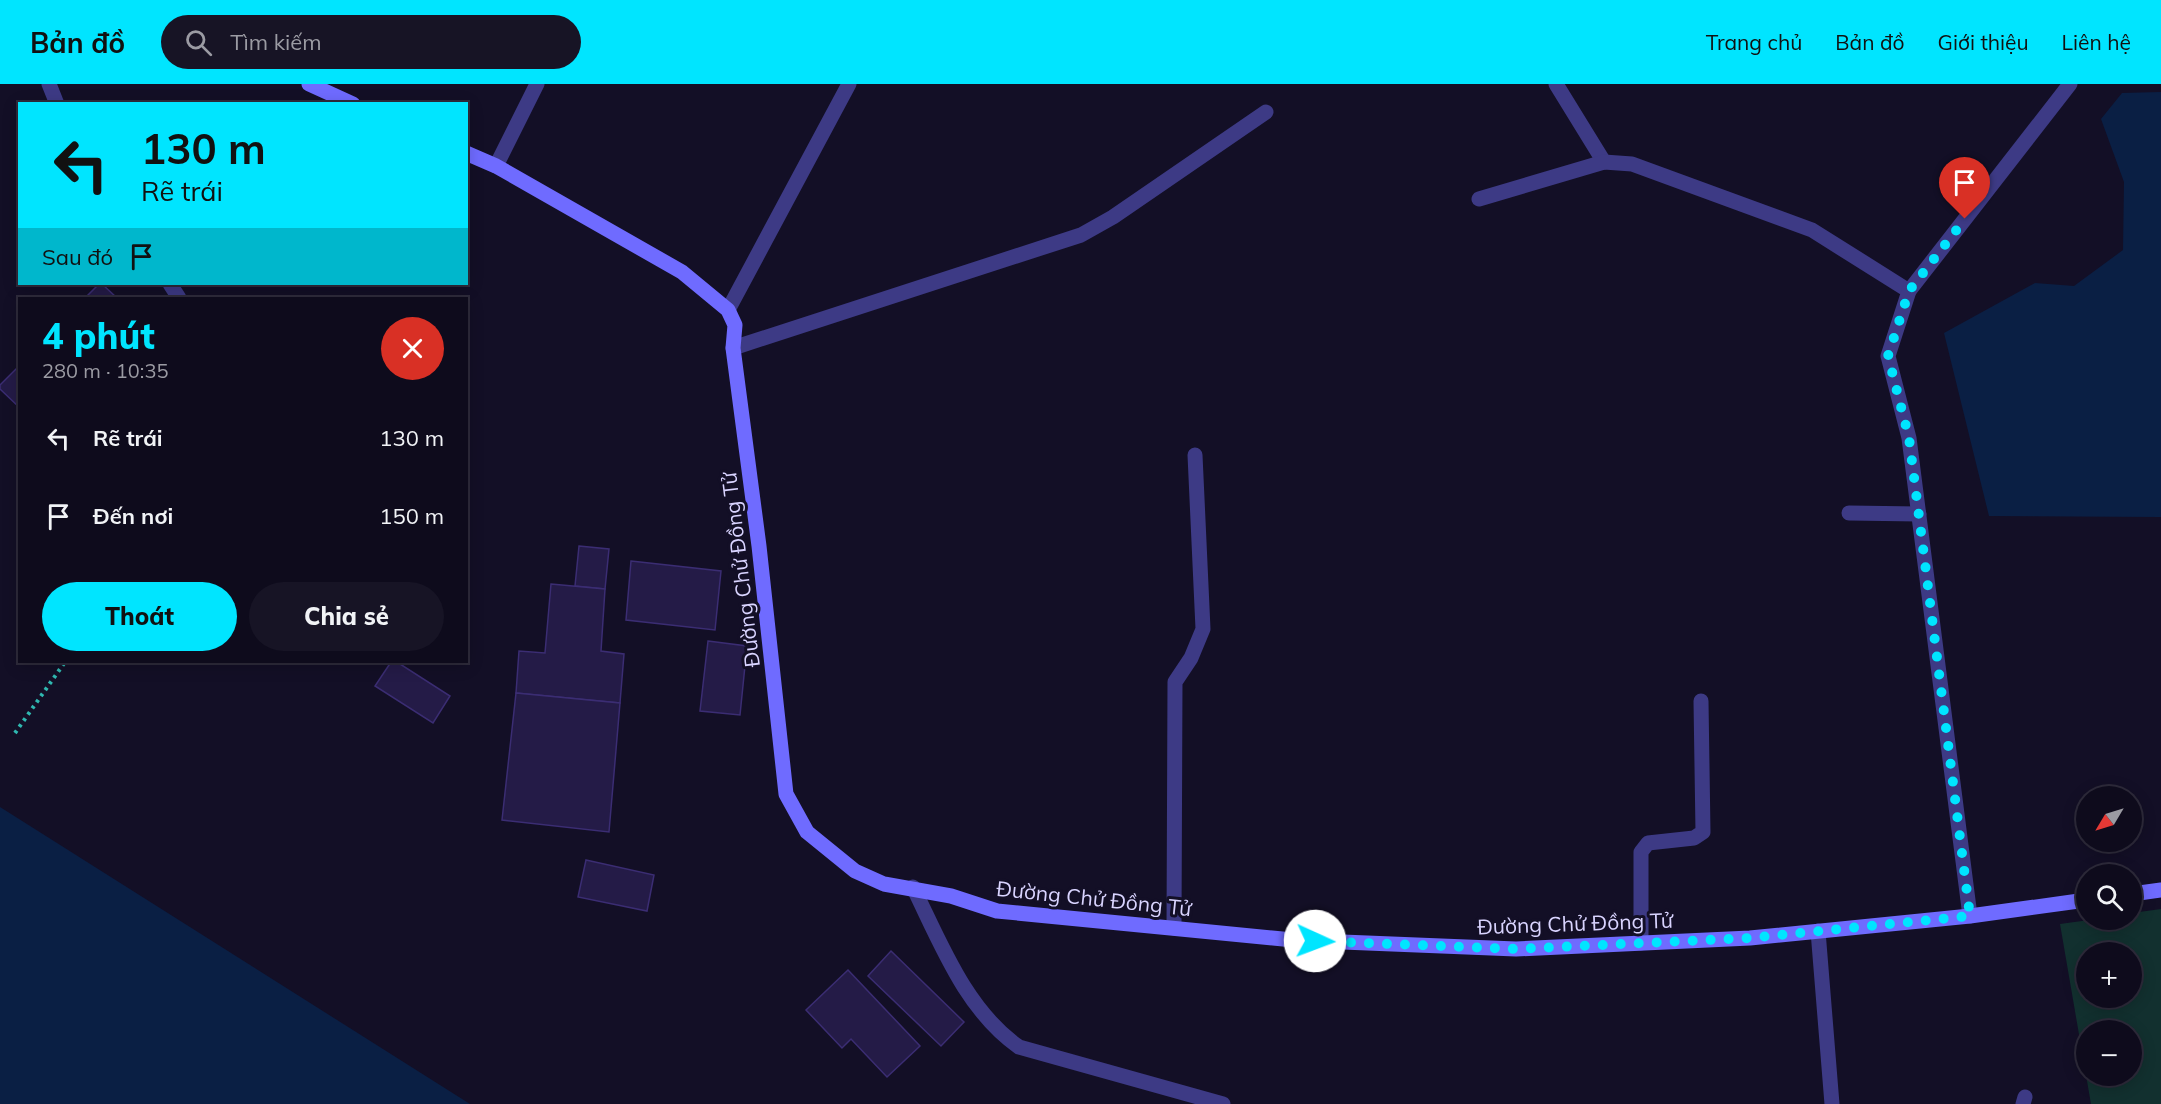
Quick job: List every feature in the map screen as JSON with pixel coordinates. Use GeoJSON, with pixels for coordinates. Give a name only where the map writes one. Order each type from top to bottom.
{"type":"FeatureCollection","features":[{"type":"Feature","properties":{"kind":"street"},"geometry":{"type":"LineString","coordinates":[[49,84],[56,102]]}},
{"type":"Feature","properties":{"kind":"street"},"geometry":{"type":"LineString","coordinates":[[309,84],[349,102]]}},
{"type":"Feature","properties":{"kind":"street"},"geometry":{"type":"LineString","coordinates":[[496,166],[537,84]]}},
{"type":"Feature","properties":{"kind":"street"},"geometry":{"type":"LineString","coordinates":[[468,154],[496,166],[682,272],[728,310],[849,84]]}},
{"type":"Feature","properties":{"kind":"street"},"geometry":{"type":"LineString","coordinates":[[1556,84],[1604,162]]}},
{"type":"Feature","properties":{"kind":"street"},"geometry":{"type":"LineString","coordinates":[[1970,916],[1909,438],[1888,356],[1909,291],[2070,84]]}},
{"type":"Feature","properties":{"kind":"street"},"geometry":{"type":"LineString","coordinates":[[733,348],[1081,235],[1113,217],[1266,112]]}},
{"type":"Feature","properties":{"kind":"street"},"geometry":{"type":"LineString","coordinates":[[1479,199],[1604,162],[1632,164],[1812,230],[1909,291]]}},
{"type":"Feature","properties":{"kind":"street","name":"Đường Chử Đồng Tử"},"geometry":{"type":"LineString","coordinates":[[728,310],[735,325],[733,348],[759,546],[786,794],[807,832],[855,872],[884,884],[951,896],[997,911],[1293,940],[1516,949],[1818,931],[1970,916],[2076,901]]}},
{"type":"Feature","properties":{"kind":"street"},"geometry":{"type":"LineString","coordinates":[[1174,928],[1175,682],[1191,658],[1203,629],[1195,455]]}},
{"type":"Feature","properties":{"kind":"street"},"geometry":{"type":"LineString","coordinates":[[1849,513],[1919,514]]}},
{"type":"Feature","properties":{"kind":"street"},"geometry":{"type":"LineString","coordinates":[[1641,943],[1641,852],[1643,847],[1648,843],[1694,838],[1703,832],[1701,701]]}},
{"type":"Feature","properties":{"kind":"street"},"geometry":{"type":"LineString","coordinates":[[913,888],[957,978],[999,1033],[1019,1047],[1223,1104]]}},
{"type":"Feature","properties":{"kind":"street"},"geometry":{"type":"LineString","coordinates":[[2142,893],[2161,890]]}},
{"type":"Feature","properties":{"kind":"street"},"geometry":{"type":"LineString","coordinates":[[1818,931],[1832,1104]]}},
{"type":"Feature","properties":{"kind":"path"},"geometry":{"type":"LineString","coordinates":[[15,733],[64,663]]}},
{"type":"Feature","properties":{"kind":"green space"},"geometry":{"type":"Polygon","coordinates":[[[2161,909],[2161,1104],[2091,1104],[2088,1086],[2142,1086],[2142,1020],[2077,1020],[2060,924],[2076,922],[2076,930],[2142,930],[2142,912],[2161,909]]]}},
{"type":"Feature","properties":{"kind":"water"},"geometry":{"type":"Polygon","coordinates":[[[2161,92],[2161,517],[1989,516],[1944,333],[2035,283],[2074,286],[2123,250],[2124,182],[2101,119],[2122,93],[2161,92]]]}},
{"type":"Feature","properties":{"kind":"water"},"geometry":{"type":"Polygon","coordinates":[[[0,807],[470,1104],[0,1104],[0,807]]]}},
{"type":"Feature","properties":{"kind":"building"},"geometry":{"type":"Polygon","coordinates":[[[98,285],[103,285],[116,297],[86,297],[98,285]]]}},
{"type":"Feature","properties":{"kind":"building"},"geometry":{"type":"Polygon","coordinates":[[[18,367],[18,406],[0,389],[0,385],[18,367]]]}},
{"type":"Feature","properties":{"kind":"building"},"geometry":{"type":"Polygon","coordinates":[[[579,546],[609,549],[605,589],[575,586],[579,546]]]}},
{"type":"Feature","properties":{"kind":"building"},"geometry":{"type":"Polygon","coordinates":[[[631,561],[721,571],[715,630],[626,620],[631,561]]]}},
{"type":"Feature","properties":{"kind":"building"},"geometry":{"type":"Polygon","coordinates":[[[551,584],[605,589],[601,651],[624,654],[620,703],[516,693],[519,651],[545,653],[551,584]]]}},
{"type":"Feature","properties":{"kind":"building"},"geometry":{"type":"Polygon","coordinates":[[[708,641],[747,646],[740,715],[700,711],[708,641]]]}},
{"type":"Feature","properties":{"kind":"building"},"geometry":{"type":"Polygon","coordinates":[[[390,663],[399,663],[450,696],[433,723],[375,686],[390,663]]]}},
{"type":"Feature","properties":{"kind":"building"},"geometry":{"type":"Polygon","coordinates":[[[516,693],[620,703],[609,832],[502,820],[516,693]]]}},
{"type":"Feature","properties":{"kind":"building"},"geometry":{"type":"Polygon","coordinates":[[[586,860],[654,875],[647,911],[578,897],[586,860]]]}},
{"type":"Feature","properties":{"kind":"building"},"geometry":{"type":"Polygon","coordinates":[[[891,951],[964,1022],[941,1046],[868,976],[891,951]]]}},
{"type":"Feature","properties":{"kind":"building"},"geometry":{"type":"Polygon","coordinates":[[[848,970],[920,1046],[887,1077],[851,1039],[842,1048],[806,1010],[848,970]]]}},
{"type":"Feature","properties":{"kind":"route"},"geometry":{"type":"LineString","coordinates":[[1315,941],[1516,949],[1750,938],[1970,916],[1909,438],[1888,356],[1909,291],[1965,219]]}}]}
